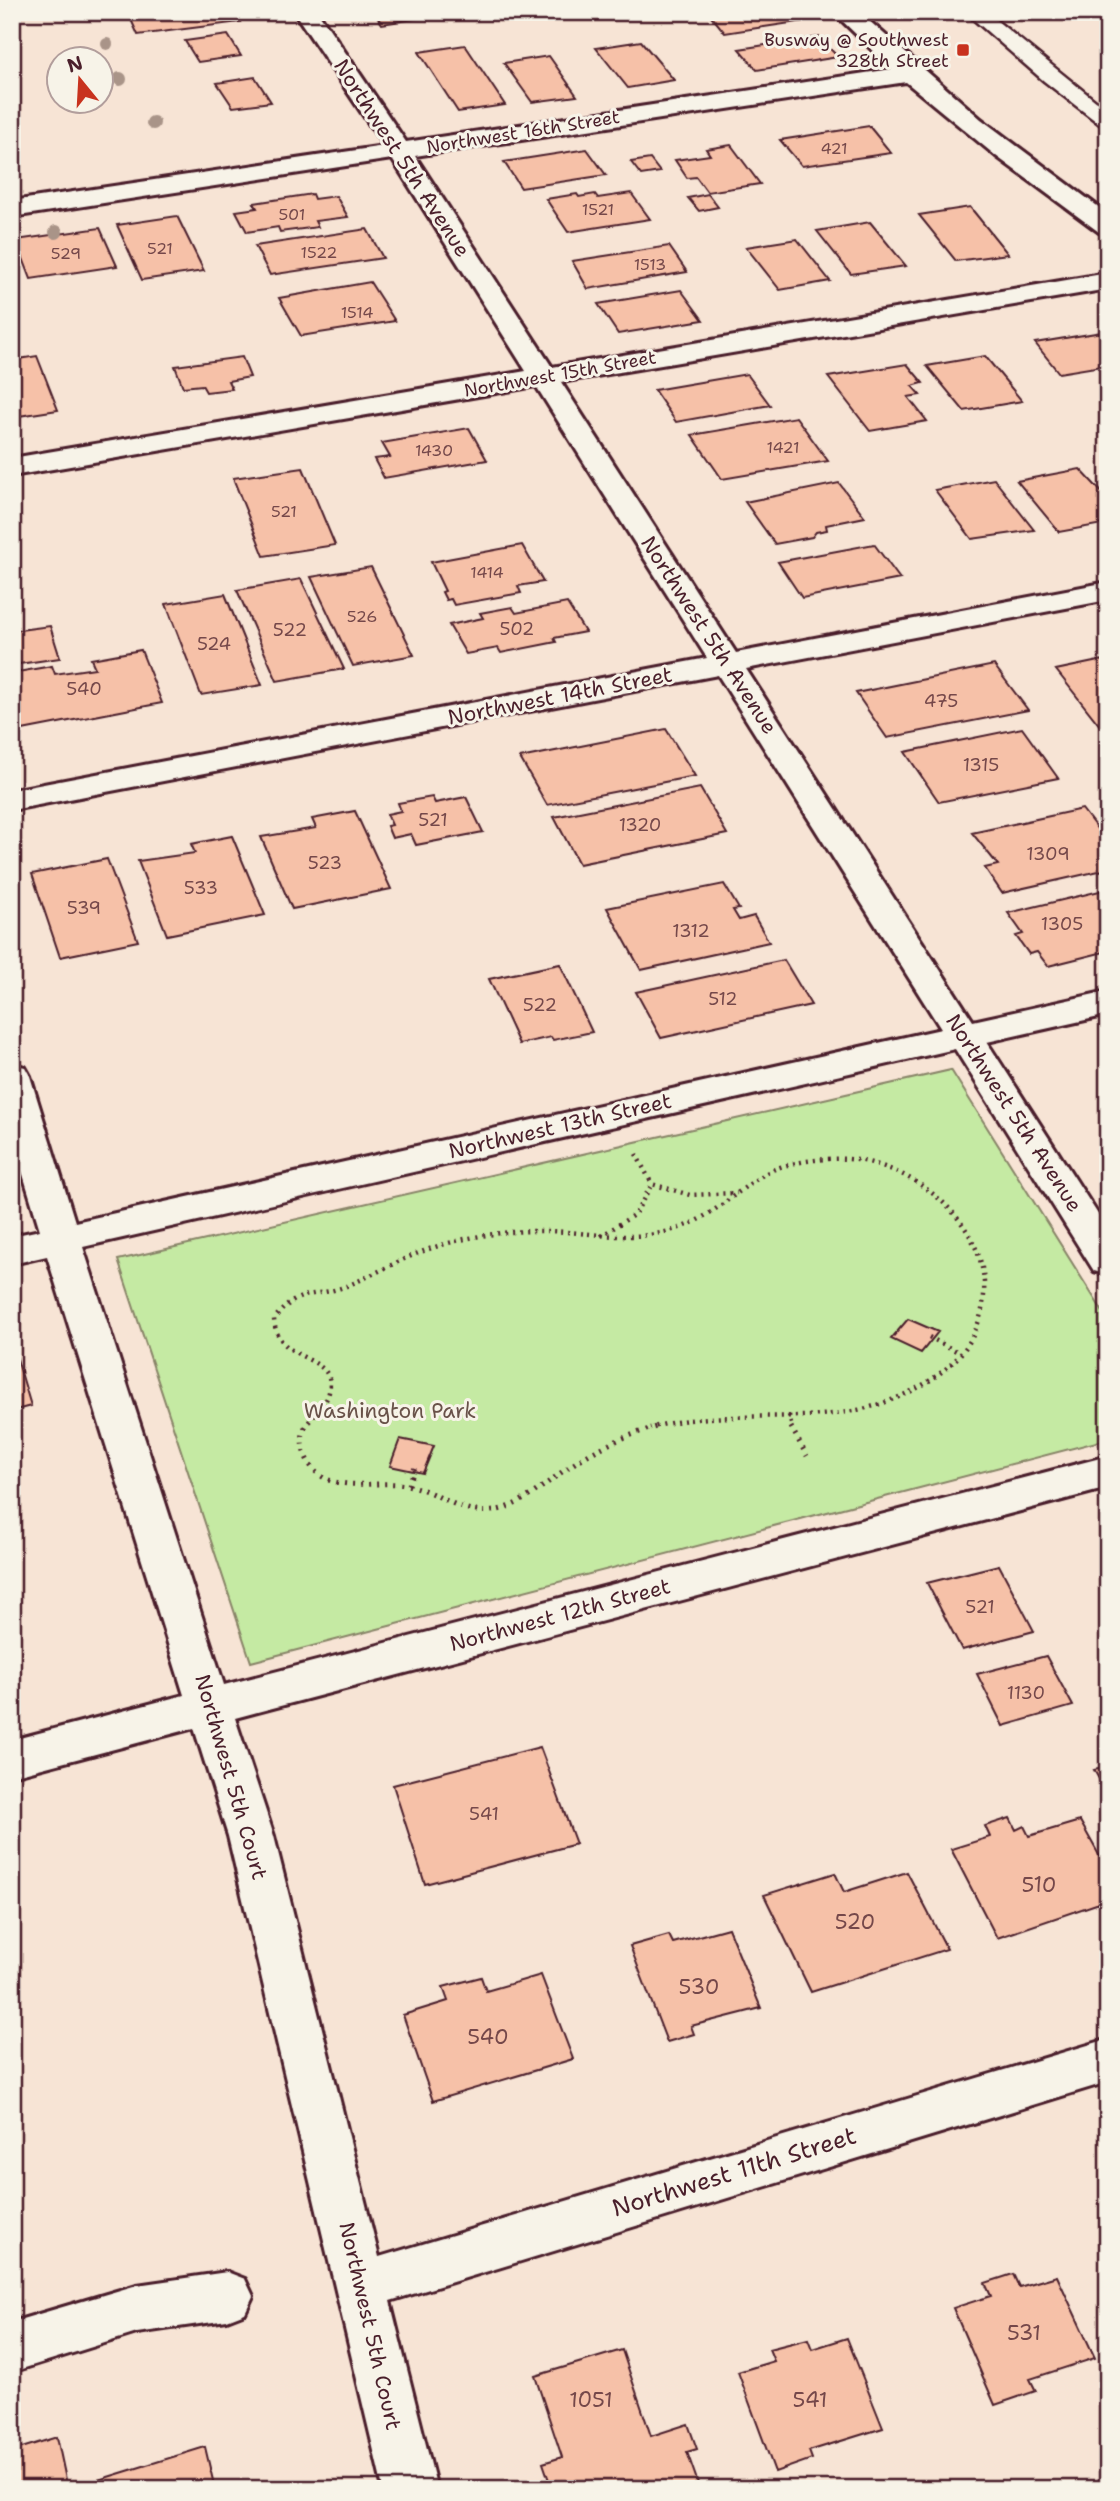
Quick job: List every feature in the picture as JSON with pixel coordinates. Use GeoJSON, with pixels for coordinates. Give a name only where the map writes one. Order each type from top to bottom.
{"type":"FeatureCollection","features":[{"type":"Feature","properties":{"kind":"street","name":"Northwest 5th Avenue"},"geometry":{"type":"LineString","coordinates":[[306,12],[399,150],[1108,1261]]}},
{"type":"Feature","properties":{"kind":"street"},"geometry":{"type":"LineString","coordinates":[[845,12],[910,74],[1007,153],[1108,226]]}},
{"type":"Feature","properties":{"kind":"street","name":"Northwest 16th Street"},"geometry":{"type":"LineString","coordinates":[[12,209],[910,74]]}},
{"type":"Feature","properties":{"kind":"street","name":"Northwest 15th Street"},"geometry":{"type":"LineString","coordinates":[[12,467],[1108,281]]}},
{"type":"Feature","properties":{"kind":"street","name":"Northwest 14th Street"},"geometry":{"type":"LineString","coordinates":[[12,800],[1108,591]]}},
{"type":"Feature","properties":{"kind":"street","name":"Northwest 13th Street"},"geometry":{"type":"LineString","coordinates":[[12,1250],[1108,1003]]}},
{"type":"Feature","properties":{"kind":"street","name":"Northwest 5th Court"},"geometry":{"type":"LineString","coordinates":[[12,1076],[106,1386],[251,1836],[410,2489]]}},
{"type":"Feature","properties":{"kind":"street","name":"Northwest 12th Street"},"geometry":{"type":"LineString","coordinates":[[12,1758],[1108,1472]]}},
{"type":"Feature","properties":{"kind":"street","name":"Northwest 11th Street"},"geometry":{"type":"LineString","coordinates":[[361,2286],[1108,2060]]}},
{"type":"Feature","properties":{"kind":"street"},"geometry":{"type":"LineString","coordinates":[[12,2347],[137,2309],[227,2296]]}},
{"type":"Feature","properties":{"kind":"lane"},"geometry":{"type":"LineString","coordinates":[[974,12],[1018,51],[1108,121]]}},
{"type":"Feature","properties":{"kind":"path"},"geometry":{"type":"LineString","coordinates":[[918,12],[923,18]]}},
{"type":"Feature","properties":{"kind":"path"},"geometry":{"type":"LineString","coordinates":[[634,1148],[652,1184],[690,1195],[738,1193]]}},
{"type":"Feature","properties":{"kind":"path"},"geometry":{"type":"LineString","coordinates":[[839,1158],[883,1166],[916,1180],[931,1190],[964,1224],[983,1273],[985,1290],[980,1321],[975,1334],[960,1353],[931,1378],[893,1399],[848,1412],[789,1415],[744,1413],[689,1418],[664,1424],[602,1447],[566,1468],[521,1502],[496,1510],[482,1512],[449,1505],[409,1485],[341,1484],[317,1473],[309,1465],[302,1447],[303,1428],[327,1396],[330,1382],[326,1371],[317,1362],[280,1344],[274,1328],[279,1311],[298,1297],[345,1287],[423,1251],[473,1238],[547,1231],[601,1236],[643,1237],[686,1227],[717,1211],[765,1173],[804,1162],[839,1158]]}},
{"type":"Feature","properties":{"kind":"path"},"geometry":{"type":"LineString","coordinates":[[601,1236],[635,1214],[652,1184]]}},
{"type":"Feature","properties":{"kind":"path"},"geometry":{"type":"LineString","coordinates":[[929,1337],[960,1353]]}},
{"type":"Feature","properties":{"kind":"path"},"geometry":{"type":"LineString","coordinates":[[789,1415],[791,1426],[807,1456]]}},
{"type":"Feature","properties":{"kind":"path"},"geometry":{"type":"LineString","coordinates":[[409,1485],[415,1464]]}},
{"type":"Feature","properties":{"kind":"green space","name":"Washington Park"},"geometry":{"type":"Polygon","coordinates":[[[951,1070],[1108,1320],[1108,1439],[251,1662],[118,1260],[951,1070]]]}},
{"type":"Feature","properties":{"kind":"building"},"geometry":{"type":"Polygon","coordinates":[[[235,12],[240,22],[138,35],[128,13],[235,12]]]}},
{"type":"Feature","properties":{"kind":"building"},"geometry":{"type":"Polygon","coordinates":[[[374,12],[461,12],[382,24],[374,12]]]}},
{"type":"Feature","properties":{"kind":"building"},"geometry":{"type":"Polygon","coordinates":[[[708,12],[796,12],[804,21],[725,33],[708,12]]]}},
{"type":"Feature","properties":{"kind":"building"},"geometry":{"type":"Polygon","coordinates":[[[228,35],[241,56],[198,62],[185,41],[228,35]]]}},
{"type":"Feature","properties":{"kind":"building"},"geometry":{"type":"Polygon","coordinates":[[[819,37],[838,57],[757,70],[739,49],[819,37]]]}},
{"type":"Feature","properties":{"kind":"building"},"geometry":{"type":"Polygon","coordinates":[[[641,41],[674,80],[628,88],[596,48],[641,41]]]}},
{"type":"Feature","properties":{"kind":"building"},"geometry":{"type":"Polygon","coordinates":[[[465,45],[505,105],[458,112],[419,52],[465,45]]]}},
{"type":"Feature","properties":{"kind":"building"},"geometry":{"type":"Polygon","coordinates":[[[549,56],[577,96],[532,102],[504,63],[549,56]]]}},
{"type":"Feature","properties":{"kind":"building"},"geometry":{"type":"Polygon","coordinates":[[[255,77],[271,102],[233,107],[217,83],[255,77]]]}},
{"type":"Feature","properties":{"kind":"building"},"geometry":{"type":"Polygon","coordinates":[[[869,126],[891,153],[802,166],[780,140],[869,126]]]}},
{"type":"Feature","properties":{"kind":"building"},"geometry":{"type":"Polygon","coordinates":[[[731,145],[760,184],[707,192],[696,177],[687,178],[675,160],[710,155],[706,149],[731,145]]]}},
{"type":"Feature","properties":{"kind":"building"},"geometry":{"type":"Polygon","coordinates":[[[587,149],[606,175],[521,188],[504,162],[587,149]]]}},
{"type":"Feature","properties":{"kind":"building"},"geometry":{"type":"Polygon","coordinates":[[[650,159],[660,172],[641,175],[631,162],[650,159]]]}},
{"type":"Feature","properties":{"kind":"building"},"geometry":{"type":"Polygon","coordinates":[[[631,193],[650,219],[568,232],[546,199],[577,194],[579,197],[595,194],[598,198],[631,193]]]}},
{"type":"Feature","properties":{"kind":"building"},"geometry":{"type":"Polygon","coordinates":[[[312,194],[314,199],[336,196],[348,217],[315,221],[318,227],[280,232],[278,227],[247,232],[236,211],[257,208],[254,203],[312,194]]]}},
{"type":"Feature","properties":{"kind":"building"},"geometry":{"type":"Polygon","coordinates":[[[708,194],[718,207],[699,211],[688,198],[708,194]]]}},
{"type":"Feature","properties":{"kind":"building"},"geometry":{"type":"Polygon","coordinates":[[[970,207],[1008,254],[956,261],[919,215],[970,207]]]}},
{"type":"Feature","properties":{"kind":"building"},"geometry":{"type":"Polygon","coordinates":[[[177,216],[204,271],[142,280],[117,225],[177,216]]]}},
{"type":"Feature","properties":{"kind":"building"},"geometry":{"type":"Polygon","coordinates":[[[870,222],[906,266],[851,274],[817,231],[870,222]]]}},
{"type":"Feature","properties":{"kind":"building"},"geometry":{"type":"Polygon","coordinates":[[[100,228],[117,266],[31,279],[16,240],[100,228]]]}},
{"type":"Feature","properties":{"kind":"building"},"geometry":{"type":"Polygon","coordinates":[[[367,229],[383,258],[270,275],[255,246],[367,229]]]}},
{"type":"Feature","properties":{"kind":"building"},"geometry":{"type":"Polygon","coordinates":[[[797,239],[830,281],[780,290],[746,247],[797,239]]]}},
{"type":"Feature","properties":{"kind":"building"},"geometry":{"type":"Polygon","coordinates":[[[669,246],[687,272],[588,289],[572,261],[669,246]]]}},
{"type":"Feature","properties":{"kind":"building"},"geometry":{"type":"Polygon","coordinates":[[[370,282],[395,321],[301,336],[279,298],[370,282]]]}},
{"type":"Feature","properties":{"kind":"building"},"geometry":{"type":"Polygon","coordinates":[[[681,290],[703,320],[618,334],[598,304],[681,290]]]}},
{"type":"Feature","properties":{"kind":"building"},"geometry":{"type":"Polygon","coordinates":[[[1108,331],[1108,365],[1059,373],[1035,343],[1108,331]]]}},
{"type":"Feature","properties":{"kind":"building"},"geometry":{"type":"Polygon","coordinates":[[[37,356],[58,410],[12,417],[12,360],[37,356]]]}},
{"type":"Feature","properties":{"kind":"building"},"geometry":{"type":"Polygon","coordinates":[[[985,356],[1022,401],[964,411],[927,366],[985,356]]]}},
{"type":"Feature","properties":{"kind":"building"},"geometry":{"type":"Polygon","coordinates":[[[242,357],[250,377],[228,381],[232,389],[206,392],[202,385],[183,387],[175,366],[242,357]]]}},
{"type":"Feature","properties":{"kind":"building"},"geometry":{"type":"Polygon","coordinates":[[[907,364],[923,383],[912,386],[920,395],[908,397],[927,421],[870,431],[828,377],[907,364]]]}},
{"type":"Feature","properties":{"kind":"building"},"geometry":{"type":"Polygon","coordinates":[[[747,374],[770,405],[676,422],[654,390],[747,374]]]}},
{"type":"Feature","properties":{"kind":"building"},"geometry":{"type":"Polygon","coordinates":[[[796,417],[828,461],[722,479],[692,435],[796,417]]]}},
{"type":"Feature","properties":{"kind":"building"},"geometry":{"type":"Polygon","coordinates":[[[469,428],[487,460],[384,478],[374,459],[390,457],[382,443],[469,428]]]}},
{"type":"Feature","properties":{"kind":"building"},"geometry":{"type":"Polygon","coordinates":[[[303,468],[335,545],[264,556],[233,478],[303,468]]]}},
{"type":"Feature","properties":{"kind":"building"},"geometry":{"type":"Polygon","coordinates":[[[1080,469],[1108,499],[1108,523],[1059,532],[1017,481],[1080,469]]]}},
{"type":"Feature","properties":{"kind":"building"},"geometry":{"type":"Polygon","coordinates":[[[994,479],[1034,530],[972,539],[935,490],[994,479]]]}},
{"type":"Feature","properties":{"kind":"building"},"geometry":{"type":"Polygon","coordinates":[[[839,483],[865,517],[826,525],[827,530],[816,532],[812,537],[775,544],[745,502],[839,483]]]}},
{"type":"Feature","properties":{"kind":"building"},"geometry":{"type":"Polygon","coordinates":[[[874,544],[900,579],[802,598],[778,562],[874,544]]]}},
{"type":"Feature","properties":{"kind":"building"},"geometry":{"type":"Polygon","coordinates":[[[522,545],[543,582],[518,586],[521,593],[454,605],[451,599],[446,600],[442,592],[445,591],[431,562],[522,545]]]}},
{"type":"Feature","properties":{"kind":"building"},"geometry":{"type":"Polygon","coordinates":[[[371,567],[414,655],[353,666],[311,577],[371,567]]]}},
{"type":"Feature","properties":{"kind":"building"},"geometry":{"type":"Polygon","coordinates":[[[301,579],[344,669],[277,681],[237,590],[301,579]]]}},
{"type":"Feature","properties":{"kind":"building"},"geometry":{"type":"Polygon","coordinates":[[[225,594],[262,685],[201,695],[166,604],[225,594]]]}},
{"type":"Feature","properties":{"kind":"building"},"geometry":{"type":"Polygon","coordinates":[[[567,603],[585,632],[554,638],[556,642],[501,653],[498,648],[466,654],[449,625],[483,618],[480,613],[512,607],[516,613],[567,603]]]}},
{"type":"Feature","properties":{"kind":"building"},"geometry":{"type":"Polygon","coordinates":[[[50,626],[60,658],[12,665],[12,631],[50,626]]]}},
{"type":"Feature","properties":{"kind":"building"},"geometry":{"type":"Polygon","coordinates":[[[141,650],[162,703],[12,732],[12,673],[52,666],[55,674],[95,668],[91,659],[141,650]]]}},
{"type":"Feature","properties":{"kind":"building"},"geometry":{"type":"Polygon","coordinates":[[[1108,659],[1108,736],[1056,670],[1108,659]]]}},
{"type":"Feature","properties":{"kind":"building"},"geometry":{"type":"Polygon","coordinates":[[[994,665],[1028,710],[887,738],[856,693],[994,665]]]}},
{"type":"Feature","properties":{"kind":"building"},"geometry":{"type":"Polygon","coordinates":[[[1022,728],[1058,778],[939,802],[905,752],[1022,728]]]}},
{"type":"Feature","properties":{"kind":"building"},"geometry":{"type":"Polygon","coordinates":[[[666,729],[695,776],[547,805],[520,758],[666,729]]]}},
{"type":"Feature","properties":{"kind":"building"},"geometry":{"type":"Polygon","coordinates":[[[700,788],[727,834],[579,864],[554,817],[700,788]]]}},
{"type":"Feature","properties":{"kind":"building"},"geometry":{"type":"Polygon","coordinates":[[[432,797],[435,803],[466,797],[483,832],[416,845],[411,834],[392,838],[387,826],[392,825],[387,814],[401,811],[398,803],[432,797]]]}},
{"type":"Feature","properties":{"kind":"building"},"geometry":{"type":"Polygon","coordinates":[[[1082,809],[1108,843],[1108,869],[1002,893],[985,868],[998,865],[972,833],[1082,809]]]}},
{"type":"Feature","properties":{"kind":"building"},"geometry":{"type":"Polygon","coordinates":[[[355,811],[391,889],[292,909],[261,837],[316,828],[312,819],[355,811]]]}},
{"type":"Feature","properties":{"kind":"building"},"geometry":{"type":"Polygon","coordinates":[[[232,836],[265,915],[167,935],[138,861],[195,853],[191,844],[232,836]]]}},
{"type":"Feature","properties":{"kind":"building"},"geometry":{"type":"Polygon","coordinates":[[[107,859],[138,941],[60,957],[32,874],[107,859]]]}},
{"type":"Feature","properties":{"kind":"building"},"geometry":{"type":"Polygon","coordinates":[[[724,884],[739,909],[733,910],[739,920],[754,916],[769,942],[641,970],[607,908],[724,884]]]}},
{"type":"Feature","properties":{"kind":"building"},"geometry":{"type":"Polygon","coordinates":[[[1108,889],[1108,951],[1048,966],[1037,952],[1029,954],[1016,936],[1023,934],[1008,913],[1108,889]]]}},
{"type":"Feature","properties":{"kind":"building"},"geometry":{"type":"Polygon","coordinates":[[[784,960],[811,1005],[661,1038],[636,992],[784,960]]]}},
{"type":"Feature","properties":{"kind":"building"},"geometry":{"type":"Polygon","coordinates":[[[560,964],[592,1032],[519,1044],[489,979],[560,964]]]}},
{"type":"Feature","properties":{"kind":"building"},"geometry":{"type":"Polygon","coordinates":[[[908,1319],[938,1332],[921,1353],[891,1339],[908,1319]]]}},
{"type":"Feature","properties":{"kind":"building"},"geometry":{"type":"Polygon","coordinates":[[[12,1342],[31,1406],[12,1411],[12,1342]]]}},
{"type":"Feature","properties":{"kind":"building"},"geometry":{"type":"Polygon","coordinates":[[[400,1439],[434,1446],[423,1473],[390,1466],[400,1439]]]}},
{"type":"Feature","properties":{"kind":"building"},"geometry":{"type":"Polygon","coordinates":[[[999,1565],[1034,1631],[962,1650],[927,1583],[999,1565]]]}},
{"type":"Feature","properties":{"kind":"building"},"geometry":{"type":"Polygon","coordinates":[[[1046,1656],[1073,1706],[1003,1726],[977,1674],[1046,1656]]]}},
{"type":"Feature","properties":{"kind":"building"},"geometry":{"type":"Polygon","coordinates":[[[540,1747],[576,1844],[425,1884],[393,1785],[540,1747]]]}},
{"type":"Feature","properties":{"kind":"building"},"geometry":{"type":"Polygon","coordinates":[[[1108,1767],[1108,1795],[1094,1770],[1108,1767]]]}},
{"type":"Feature","properties":{"kind":"building"},"geometry":{"type":"Polygon","coordinates":[[[1010,1818],[1016,1830],[1024,1826],[1029,1836],[1080,1821],[1108,1871],[1108,1900],[997,1938],[951,1849],[990,1837],[985,1826],[1010,1818]]]}},
{"type":"Feature","properties":{"kind":"building"},"geometry":{"type":"Polygon","coordinates":[[[907,1872],[947,1949],[811,1992],[764,1895],[835,1873],[844,1892],[907,1872]]]}},
{"type":"Feature","properties":{"kind":"building"},"geometry":{"type":"Polygon","coordinates":[[[728,1928],[761,2008],[691,2026],[694,2034],[667,2042],[630,1946],[669,1935],[673,1943],[728,1928]]]}},
{"type":"Feature","properties":{"kind":"building"},"geometry":{"type":"Polygon","coordinates":[[[541,1975],[573,2059],[433,2101],[403,2015],[448,2001],[443,1987],[481,1977],[486,1991],[541,1975]]]}},
{"type":"Feature","properties":{"kind":"building"},"geometry":{"type":"Polygon","coordinates":[[[1013,2274],[1019,2287],[1057,2276],[1095,2358],[1030,2379],[1036,2391],[995,2405],[953,2308],[991,2296],[985,2283],[1013,2274]]]}},
{"type":"Feature","properties":{"kind":"building"},"geometry":{"type":"Polygon","coordinates":[[[847,2338],[883,2428],[809,2451],[812,2459],[775,2472],[738,2372],[774,2361],[769,2349],[808,2339],[812,2349],[847,2338]]]}},
{"type":"Feature","properties":{"kind":"building"},"geometry":{"type":"Polygon","coordinates":[[[622,2350],[651,2436],[688,2424],[697,2449],[687,2452],[700,2489],[552,2489],[543,2463],[562,2457],[535,2376],[622,2350]]]}},
{"type":"Feature","properties":{"kind":"building"},"geometry":{"type":"Polygon","coordinates":[[[57,2437],[68,2489],[12,2489],[12,2451],[57,2437]]]}},
{"type":"Feature","properties":{"kind":"building"},"geometry":{"type":"Polygon","coordinates":[[[205,2447],[215,2489],[69,2489],[205,2447]]]}},
{"type":"Feature","properties":{"kind":"place","name":"Busway @ Southwest 328th Street"},"geometry":{"type":"Point","coordinates":[963,50]}}]}
